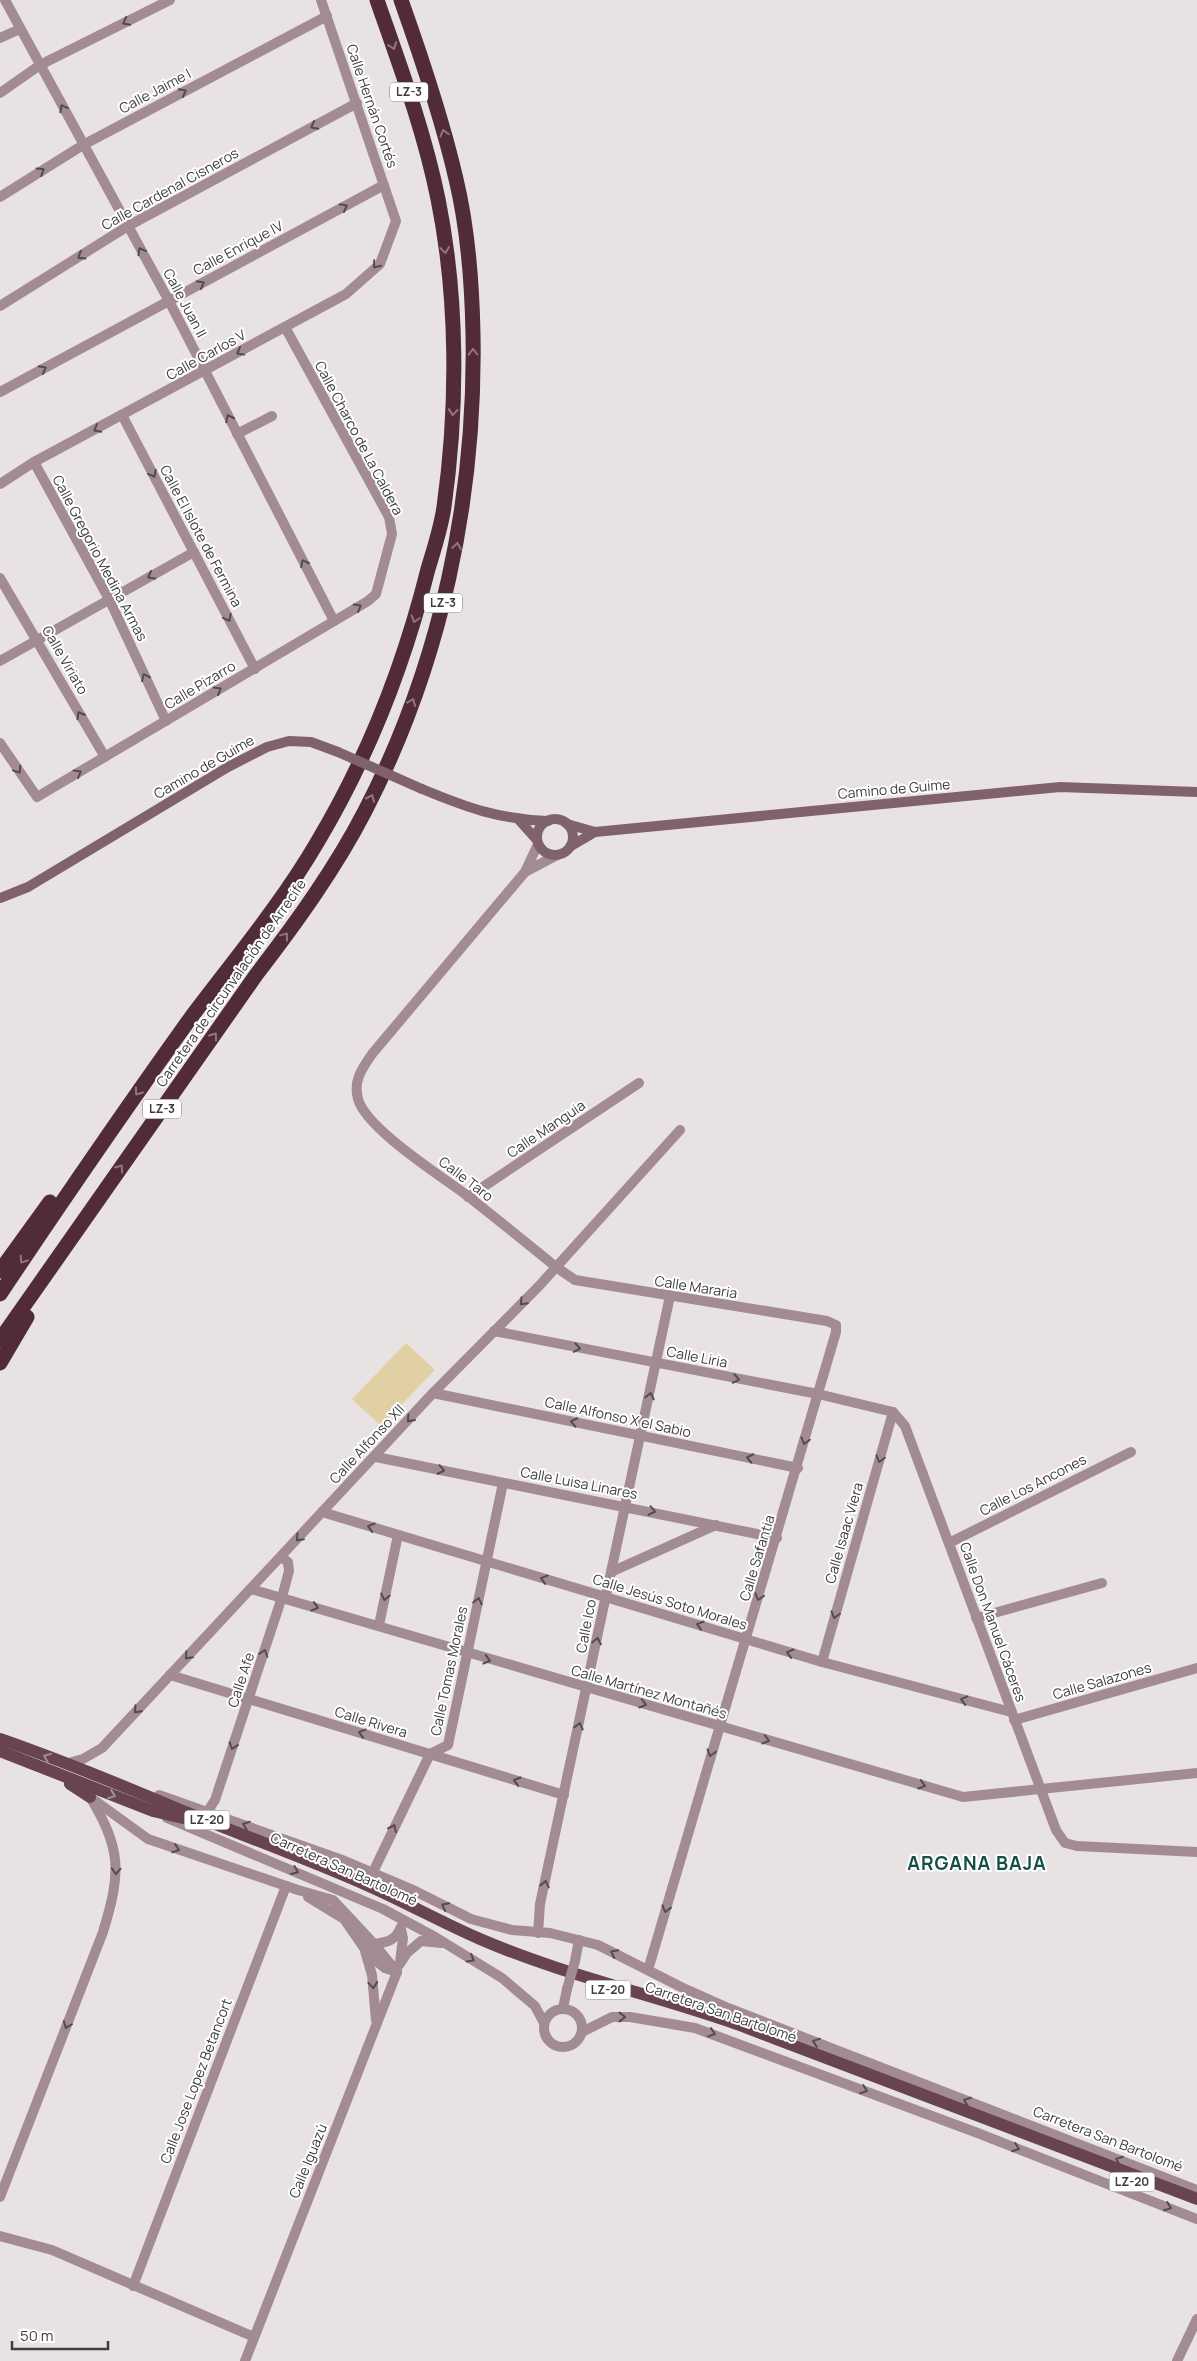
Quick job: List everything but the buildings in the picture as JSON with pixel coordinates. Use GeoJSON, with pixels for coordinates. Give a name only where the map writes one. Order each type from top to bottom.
{"type":"FeatureCollection","features":[{"type":"Feature","properties":{"kind":"highway","name":"Carretera de circunvalación de Arrecife"},"geometry":{"type":"LineString","coordinates":[[0,1294],[99,1147],[317,844],[357,770],[388,695],[417,616],[443,510],[454,404],[453,343],[448,271],[439,202],[426,144],[377,0]]}},
{"type":"Feature","properties":{"kind":"highway","name":"Carretera de circunvalación de Arrecife"},"geometry":{"type":"LineString","coordinates":[[0,1340],[256,975],[300,917],[365,811],[416,691],[455,559],[474,378],[472,294],[457,180],[437,103],[400,0]]}},
{"type":"Feature","properties":{"kind":"highway","name":"LZ-3"},"geometry":{"type":"LineString","coordinates":[[0,1271],[55,1196],[99,1147]]}},
{"type":"Feature","properties":{"kind":"highway","name":"LZ-3"},"geometry":{"type":"LineString","coordinates":[[0,1363],[91,1208]]}},
{"type":"Feature","properties":{"kind":"main road","name":"Camino de Guime"},"geometry":{"type":"LineString","coordinates":[[0,898],[28,886],[228,768],[267,748],[289,741],[312,742],[471,810],[519,820],[548,821]]}},
{"type":"Feature","properties":{"kind":"main road","name":"Camino de Guime"},"geometry":{"type":"LineString","coordinates":[[567,824],[595,832],[1060,787],[1197,792]]}},
{"type":"Feature","properties":{"kind":"main road"},"geometry":{"type":"LineString","coordinates":[[519,820],[548,854],[557,855],[565,852],[570,846],[572,832],[567,824],[561,820],[548,821],[538,831],[538,842]]}},
{"type":"Feature","properties":{"kind":"main road","name":"Camino de Guime"},"geometry":{"type":"LineString","coordinates":[[570,846],[595,832]]}},
{"type":"Feature","properties":{"kind":"main road","name":"Carretera San Bartolomé"},"geometry":{"type":"LineString","coordinates":[[0,1747],[68,1765]]}},
{"type":"Feature","properties":{"kind":"main road","name":"Carretera San Bartolomé"},"geometry":{"type":"LineString","coordinates":[[0,1747],[49,1770],[153,1811],[174,1815],[309,1866],[369,1892],[477,1946],[527,1965],[734,2029],[1195,2215]]}},
{"type":"Feature","properties":{"kind":"main road","name":"LZ-20"},"geometry":{"type":"LineString","coordinates":[[68,1765],[120,1783]]}},
{"type":"Feature","properties":{"kind":"main road"},"geometry":{"type":"LineString","coordinates":[[49,1770],[90,1797]]}},
{"type":"Feature","properties":{"kind":"main road","name":"Carretera San Bartolomé"},"geometry":{"type":"LineString","coordinates":[[120,1783],[178,1809],[294,1854],[371,1887],[480,1939],[543,1964],[682,2005],[737,2024],[1197,2200]]}},
{"type":"Feature","properties":{"kind":"street","name":"Calle Juan II"},"geometry":{"type":"LineString","coordinates":[[5,0],[169,301],[334,622]]}},
{"type":"Feature","properties":{"kind":"street"},"geometry":{"type":"LineString","coordinates":[[0,94],[40,65],[170,0]]}},
{"type":"Feature","properties":{"kind":"street","name":"Calle Hernán Cortés"},"geometry":{"type":"LineString","coordinates":[[321,0],[396,221]]}},
{"type":"Feature","properties":{"kind":"street","name":"Calle Jaime I"},"geometry":{"type":"LineString","coordinates":[[0,198],[83,145],[327,16]]}},
{"type":"Feature","properties":{"kind":"street"},"geometry":{"type":"LineString","coordinates":[[0,38],[20,29]]}},
{"type":"Feature","properties":{"kind":"street","name":"Calle Cardenal Cisneros"},"geometry":{"type":"LineString","coordinates":[[0,306],[128,226],[357,103]]}},
{"type":"Feature","properties":{"kind":"street","name":"Calle Enrique IV"},"geometry":{"type":"LineString","coordinates":[[0,392],[384,185]]}},
{"type":"Feature","properties":{"kind":"street","name":"Calle Carlos V"},"geometry":{"type":"LineString","coordinates":[[0,484],[34,462],[346,294],[380,264],[396,221]]}},
{"type":"Feature","properties":{"kind":"street","name":"Calle Charco de La Caldera"},"geometry":{"type":"LineString","coordinates":[[285,327],[389,517],[392,534],[376,594]]}},
{"type":"Feature","properties":{"kind":"street","name":"Calle El Islote de Fermina"},"geometry":{"type":"LineString","coordinates":[[122,416],[254,668]]}},
{"type":"Feature","properties":{"kind":"street"},"geometry":{"type":"LineString","coordinates":[[237,434],[272,416]]}},
{"type":"Feature","properties":{"kind":"street","name":"Calle Gregorio Medina Armas"},"geometry":{"type":"LineString","coordinates":[[34,462],[109,599],[166,721]]}},
{"type":"Feature","properties":{"kind":"street"},"geometry":{"type":"LineString","coordinates":[[0,661],[194,552]]}},
{"type":"Feature","properties":{"kind":"street","name":"Calle Viriato"},"geometry":{"type":"LineString","coordinates":[[0,578],[105,757]]}},
{"type":"Feature","properties":{"kind":"street","name":"Calle Pizarro"},"geometry":{"type":"LineString","coordinates":[[0,743],[36,797],[334,622],[376,594]]}},
{"type":"Feature","properties":{"kind":"street"},"geometry":{"type":"LineString","coordinates":[[525,872],[538,842]]}},
{"type":"Feature","properties":{"kind":"street"},"geometry":{"type":"LineString","coordinates":[[525,872],[557,855]]}},
{"type":"Feature","properties":{"kind":"street","name":"Calle Taro"},"geometry":{"type":"LineString","coordinates":[[525,872],[372,1054],[358,1075],[356,1085],[358,1101],[363,1110],[403,1149],[556,1266]]}},
{"type":"Feature","properties":{"kind":"street","name":"Calle Manguia"},"geometry":{"type":"LineString","coordinates":[[468,1197],[639,1083]]}},
{"type":"Feature","properties":{"kind":"street","name":"Calle Alfonso XII"},"geometry":{"type":"LineString","coordinates":[[68,1765],[88,1757],[102,1748],[322,1512],[376,1457],[433,1393],[556,1266],[680,1130]]}},
{"type":"Feature","properties":{"kind":"street","name":"Calle Mararia"},"geometry":{"type":"LineString","coordinates":[[556,1266],[575,1280],[827,1322],[836,1326]]}},
{"type":"Feature","properties":{"kind":"street","name":"Calle Ico"},"geometry":{"type":"LineString","coordinates":[[538,1933],[540,1904],[588,1689],[610,1572],[657,1364],[670,1296]]}},
{"type":"Feature","properties":{"kind":"street","name":"Calle Safantia"},"geometry":{"type":"LineString","coordinates":[[648,1970],[719,1726],[798,1468],[836,1332],[836,1326]]}},
{"type":"Feature","properties":{"kind":"street","name":"Calle Liria"},"geometry":{"type":"LineString","coordinates":[[494,1331],[818,1394],[879,1407],[893,1412]]}},
{"type":"Feature","properties":{"kind":"street","name":"Calle Alfonso X el Sabio"},"geometry":{"type":"LineString","coordinates":[[433,1393],[798,1468]]}},
{"type":"Feature","properties":{"kind":"street","name":"Calle Don Manuel Cáceres"},"geometry":{"type":"LineString","coordinates":[[893,1412],[905,1426],[1013,1716],[1042,1788],[1056,1830],[1065,1843],[1077,1846],[1197,1852]]}},
{"type":"Feature","properties":{"kind":"street","name":"Calle Isaac Viera"},"geometry":{"type":"LineString","coordinates":[[822,1662],[893,1412]]}},
{"type":"Feature","properties":{"kind":"street","name":"Calle Los Ancones"},"geometry":{"type":"LineString","coordinates":[[949,1543],[1131,1452]]}},
{"type":"Feature","properties":{"kind":"street","name":"Calle Luisa Linares"},"geometry":{"type":"LineString","coordinates":[[376,1457],[624,1505],[777,1538]]}},
{"type":"Feature","properties":{"kind":"street","name":"Calle Tomas Morales"},"geometry":{"type":"LineString","coordinates":[[373,1872],[430,1754],[448,1744],[503,1483]]}},
{"type":"Feature","properties":{"kind":"street","name":"Calle Jesús Soto Morales"},"geometry":{"type":"LineString","coordinates":[[322,1512],[822,1662],[1013,1716]]}},
{"type":"Feature","properties":{"kind":"street"},"geometry":{"type":"LineString","coordinates":[[610,1572],[716,1525]]}},
{"type":"Feature","properties":{"kind":"street"},"geometry":{"type":"LineString","coordinates":[[379,1625],[398,1535]]}},
{"type":"Feature","properties":{"kind":"street","name":"Calle Afe"},"geometry":{"type":"LineString","coordinates":[[207,1812],[215,1800],[282,1597],[289,1571],[288,1562],[281,1557]]}},
{"type":"Feature","properties":{"kind":"street"},"geometry":{"type":"LineString","coordinates":[[976,1618],[1102,1583]]}},
{"type":"Feature","properties":{"kind":"street","name":"Calle Martínez Montañés"},"geometry":{"type":"LineString","coordinates":[[251,1589],[379,1625],[467,1654],[963,1797],[1197,1773]]}},
{"type":"Feature","properties":{"kind":"street","name":"Calle Salazones"},"geometry":{"type":"LineString","coordinates":[[1013,1716],[1197,1668]]}},
{"type":"Feature","properties":{"kind":"street","name":"Calle Rivera"},"geometry":{"type":"LineString","coordinates":[[170,1675],[564,1796]]}},
{"type":"Feature","properties":{"kind":"street","name":"Carretera San Bartolomé"},"geometry":{"type":"LineString","coordinates":[[120,1783],[207,1812],[373,1872],[471,1919],[512,1930],[550,1933],[598,1944],[728,2008],[1197,2190]]}},
{"type":"Feature","properties":{"kind":"street"},"geometry":{"type":"LineString","coordinates":[[90,1797],[148,1839],[333,1900],[398,1968]]}},
{"type":"Feature","properties":{"kind":"street"},"geometry":{"type":"LineString","coordinates":[[0,2197],[103,1932],[113,1901],[116,1854],[112,1837],[90,1797]]}},
{"type":"Feature","properties":{"kind":"street","name":"Carretera San Bartolomé"},"geometry":{"type":"LineString","coordinates":[[153,1811],[394,1915],[502,1978],[535,2006],[544,2023]]}},
{"type":"Feature","properties":{"kind":"street","name":"Calle Jose Lopez Betancort"},"geometry":{"type":"LineString","coordinates":[[133,2286],[286,1886]]}},
{"type":"Feature","properties":{"kind":"street"},"geometry":{"type":"LineString","coordinates":[[298,1890],[344,1919],[364,1948],[385,1968],[398,1968]]}},
{"type":"Feature","properties":{"kind":"street"},"geometry":{"type":"LineString","coordinates":[[394,1915],[401,1928],[403,1938],[398,1968]]}},
{"type":"Feature","properties":{"kind":"street"},"geometry":{"type":"LineString","coordinates":[[374,1944],[388,1942],[397,1937],[401,1928]]}},
{"type":"Feature","properties":{"kind":"street"},"geometry":{"type":"LineString","coordinates":[[563,2008],[579,1940]]}},
{"type":"Feature","properties":{"kind":"street"},"geometry":{"type":"LineString","coordinates":[[398,1968],[407,1953],[421,1942],[446,1944]]}},
{"type":"Feature","properties":{"kind":"street"},"geometry":{"type":"LineString","coordinates":[[364,1948],[372,1975],[377,2024]]}},
{"type":"Feature","properties":{"kind":"street","name":"Calle Iguazú"},"geometry":{"type":"LineString","coordinates":[[245,2361],[398,1968]]}},
{"type":"Feature","properties":{"kind":"street"},"geometry":{"type":"LineString","coordinates":[[563,2008],[574,2012],[581,2021],[582,2032],[570,2046],[558,2046],[549,2041],[544,2033],[544,2023],[551,2012],[563,2008]]}},
{"type":"Feature","properties":{"kind":"street","name":"Carretera San Bartolomé"},"geometry":{"type":"LineString","coordinates":[[582,2032],[612,2017],[630,2017],[695,2028],[1195,2215]]}},
{"type":"Feature","properties":{"kind":"street"},"geometry":{"type":"LineString","coordinates":[[0,2227],[0,2235],[52,2250],[254,2337]]}},
{"type":"Feature","properties":{"kind":"street"},"geometry":{"type":"LineString","coordinates":[[1177,2361],[1196,2326]]}},
{"type":"Feature","properties":{"kind":"shaded area"},"geometry":{"type":"Polygon","coordinates":[[[406,1343],[435,1370],[381,1426],[352,1399],[406,1343]]]}},
{"type":"Feature","properties":{"kind":"district","name":"ARGANA BAJA"},"geometry":{"type":"Point","coordinates":[977,1863]}}]}
